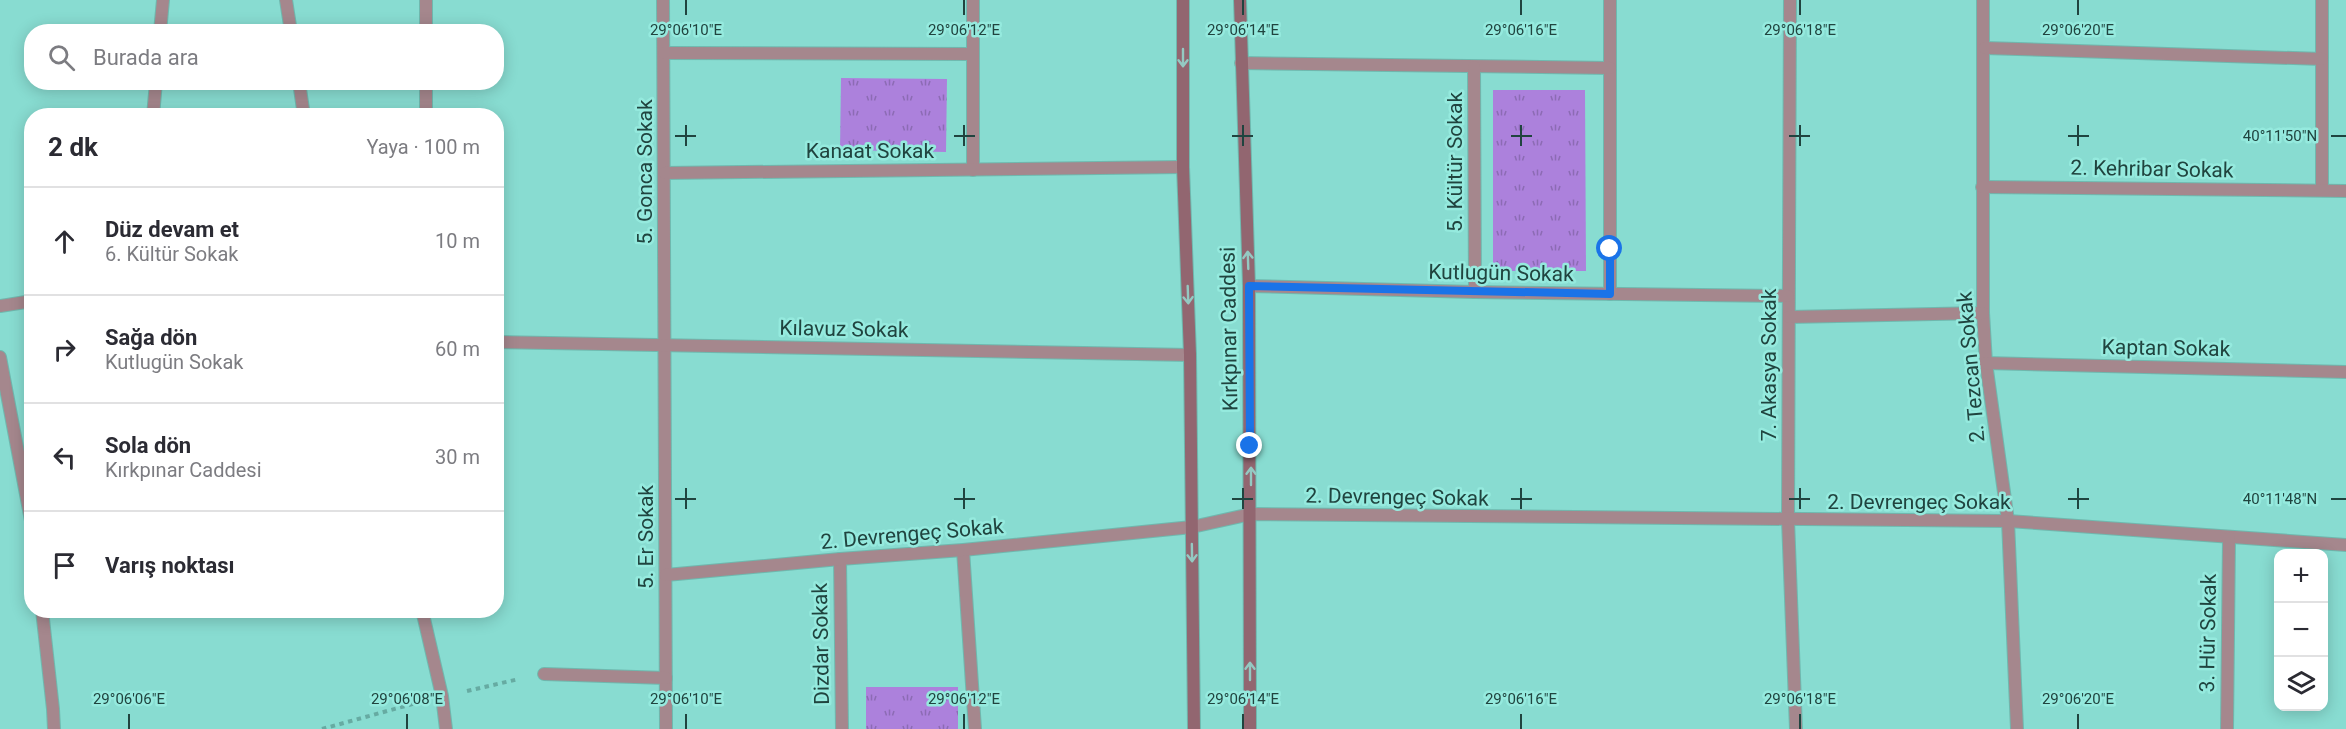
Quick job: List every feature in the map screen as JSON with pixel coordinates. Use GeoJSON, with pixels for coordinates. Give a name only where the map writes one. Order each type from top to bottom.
{"type":"FeatureCollection","features":[{"type":"Feature","properties":{"kind":"main road","name":"Kırkpınar Caddesi"},"geometry":{"type":"LineString","coordinates":[[1183,0],[1183,167],[1190,355],[1194,729]]}},
{"type":"Feature","properties":{"kind":"main road","name":"Kırkpınar Caddesi"},"geometry":{"type":"LineString","coordinates":[[1240,0],[1249,286],[1250,729]]}},
{"type":"Feature","properties":{"kind":"street"},"geometry":{"type":"LineString","coordinates":[[161,24],[163,0]]}},
{"type":"Feature","properties":{"kind":"street"},"geometry":{"type":"LineString","coordinates":[[286,0],[290,24]]}},
{"type":"Feature","properties":{"kind":"street"},"geometry":{"type":"LineString","coordinates":[[426,0],[426,24]]}},
{"type":"Feature","properties":{"kind":"street","name":"5. Gonca Sokak"},"geometry":{"type":"LineString","coordinates":[[663,0],[664,345]]}},
{"type":"Feature","properties":{"kind":"street"},"geometry":{"type":"LineString","coordinates":[[973,0],[973,170]]}},
{"type":"Feature","properties":{"kind":"street"},"geometry":{"type":"LineString","coordinates":[[1610,0],[1610,294]]}},
{"type":"Feature","properties":{"kind":"street","name":"7. Akasya Sokak"},"geometry":{"type":"LineString","coordinates":[[1790,0],[1788,520],[1796,729]]}},
{"type":"Feature","properties":{"kind":"street","name":"2. Tezcan Sokak"},"geometry":{"type":"LineString","coordinates":[[1983,0],[1983,313],[1986,363],[2008,521],[2017,729]]}},
{"type":"Feature","properties":{"kind":"street"},"geometry":{"type":"LineString","coordinates":[[2322,0],[2322,190]]}},
{"type":"Feature","properties":{"kind":"street"},"geometry":{"type":"LineString","coordinates":[[1984,48],[2322,59]]}},
{"type":"Feature","properties":{"kind":"street"},"geometry":{"type":"LineString","coordinates":[[664,53],[972,54]]}},
{"type":"Feature","properties":{"kind":"street"},"geometry":{"type":"LineString","coordinates":[[1241,63],[1610,68]]}},
{"type":"Feature","properties":{"kind":"street","name":"5. Kültür Sokak"},"geometry":{"type":"LineString","coordinates":[[1474,67],[1475,292]]}},
{"type":"Feature","properties":{"kind":"street"},"geometry":{"type":"LineString","coordinates":[[154,108],[155,90]]}},
{"type":"Feature","properties":{"kind":"street"},"geometry":{"type":"LineString","coordinates":[[300,90],[303,108]]}},
{"type":"Feature","properties":{"kind":"street"},"geometry":{"type":"LineString","coordinates":[[426,90],[426,108]]}},
{"type":"Feature","properties":{"kind":"street","name":"Kanaat Sokak"},"geometry":{"type":"LineString","coordinates":[[665,173],[1183,167]]}},
{"type":"Feature","properties":{"kind":"street","name":"2. Kehribar Sokak"},"geometry":{"type":"LineString","coordinates":[[1982,187],[2346,191]]}},
{"type":"Feature","properties":{"kind":"street","name":"Kutlugün Sokak"},"geometry":{"type":"LineString","coordinates":[[1249,286],[1475,292],[1788,296]]}},
{"type":"Feature","properties":{"kind":"street"},"geometry":{"type":"LineString","coordinates":[[0,306],[24,302]]}},
{"type":"Feature","properties":{"kind":"street"},"geometry":{"type":"LineString","coordinates":[[1789,317],[1983,313]]}},
{"type":"Feature","properties":{"kind":"street","name":"Kılavuz Sokak"},"geometry":{"type":"LineString","coordinates":[[504,342],[1190,355]]}},
{"type":"Feature","properties":{"kind":"street","name":"5. Er Sokak"},"geometry":{"type":"LineString","coordinates":[[664,345],[666,729]]}},
{"type":"Feature","properties":{"kind":"street"},"geometry":{"type":"LineString","coordinates":[[0,357],[24,484]]}},
{"type":"Feature","properties":{"kind":"street","name":"Kaptan Sokak"},"geometry":{"type":"LineString","coordinates":[[1986,363],[2346,372]]}},
{"type":"Feature","properties":{"kind":"street","name":"2. Devrengeç Sokak"},"geometry":{"type":"LineString","coordinates":[[666,575],[963,550],[1192,527],[1251,514],[2008,521],[2346,545]]}},
{"type":"Feature","properties":{"kind":"street","name":"3. Hür Sokak"},"geometry":{"type":"LineString","coordinates":[[2227,729],[2229,538]]}},
{"type":"Feature","properties":{"kind":"street"},"geometry":{"type":"LineString","coordinates":[[963,550],[975,729]]}},
{"type":"Feature","properties":{"kind":"street","name":"Dizdar Sokak"},"geometry":{"type":"LineString","coordinates":[[840,559],[842,729]]}},
{"type":"Feature","properties":{"kind":"street"},"geometry":{"type":"LineString","coordinates":[[43,618],[54,729]]}},
{"type":"Feature","properties":{"kind":"street"},"geometry":{"type":"LineString","coordinates":[[424,618],[442,696],[446,729]]}},
{"type":"Feature","properties":{"kind":"street"},"geometry":{"type":"LineString","coordinates":[[544,674],[666,678]]}},
{"type":"Feature","properties":{"kind":"green space"},"geometry":{"type":"Polygon","coordinates":[[[841,78],[947,79],[946,152],[840,150],[841,78]]]}},
{"type":"Feature","properties":{"kind":"green space"},"geometry":{"type":"Polygon","coordinates":[[[1493,90],[1585,90],[1586,271],[1493,271],[1493,90]]]}},
{"type":"Feature","properties":{"kind":"green space"},"geometry":{"type":"Polygon","coordinates":[[[866,687],[958,687],[958,729],[866,729],[866,687]]]}},
{"type":"Feature","properties":{"kind":"route"},"geometry":{"type":"LineString","coordinates":[[1250,446],[1249,286],[1610,294],[1610,249]]}}]}
